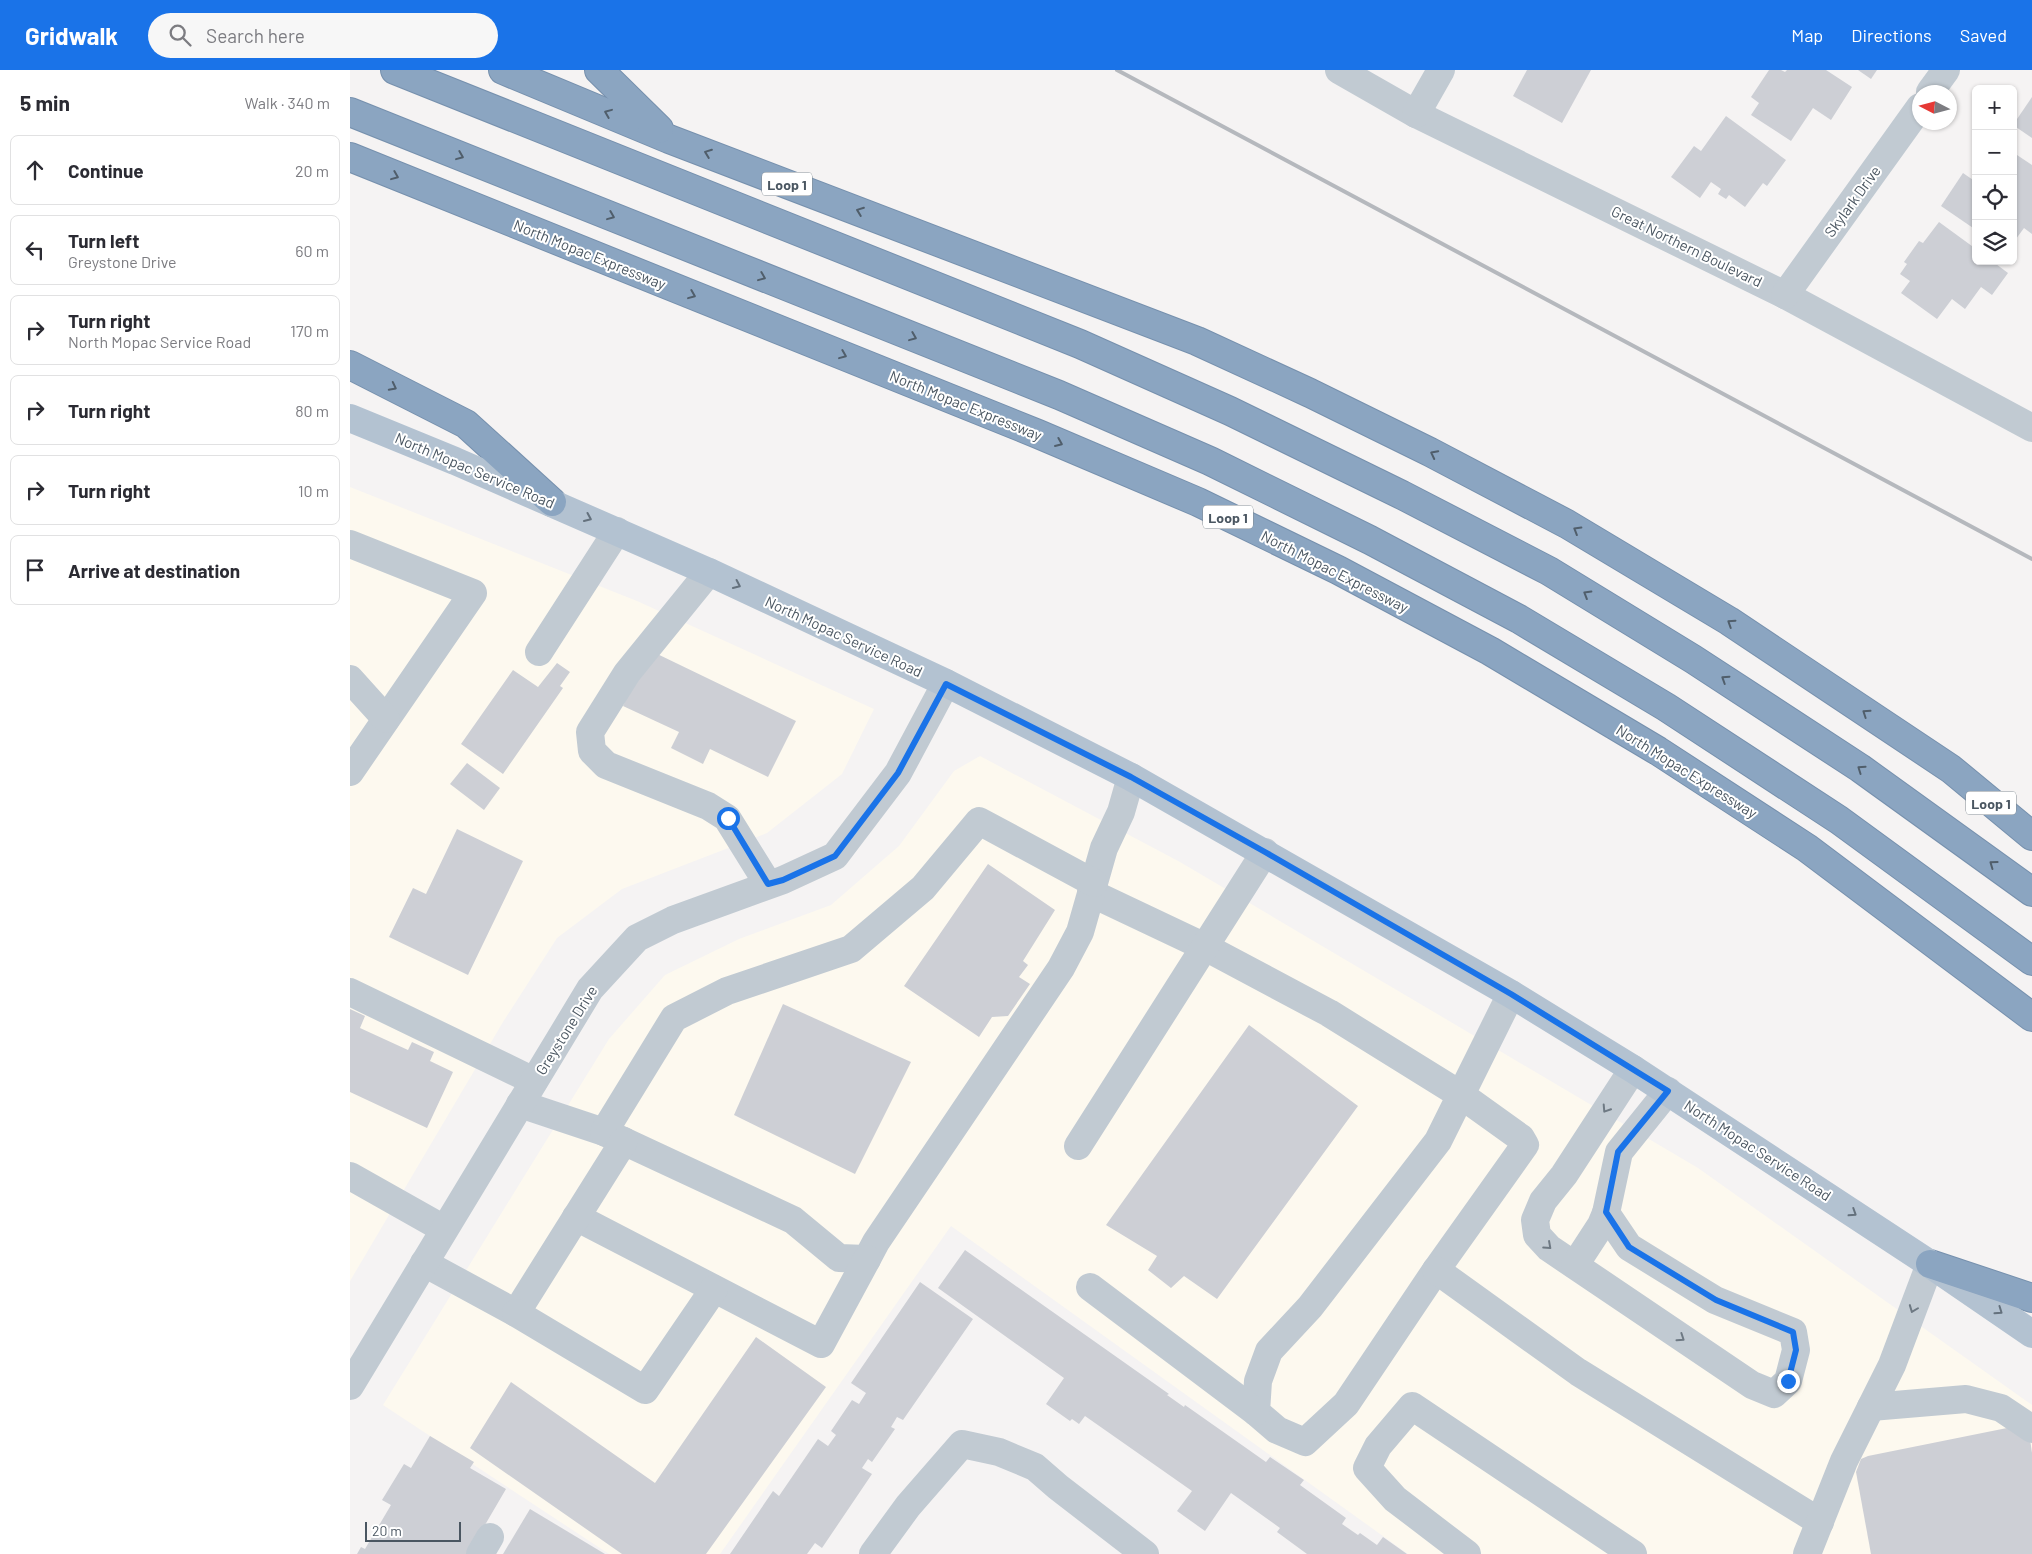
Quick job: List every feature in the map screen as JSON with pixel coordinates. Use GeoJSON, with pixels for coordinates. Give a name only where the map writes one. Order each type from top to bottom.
{"type":"FeatureCollection","features":[{"type":"Feature","properties":{"kind":"highway"},"geometry":{"type":"LineString","coordinates":[[394,70],[1080,344],[1230,411],[1402,495],[1549,571],[1694,658],[1860,768],[2032,892]]}},
{"type":"Feature","properties":{"kind":"highway","name":"Loop 1"},"geometry":{"type":"LineString","coordinates":[[503,70],[669,139],[1197,341],[1378,426],[1567,524],[1730,622],[1951,769],[2032,836]]}},
{"type":"Feature","properties":{"kind":"highway"},"geometry":{"type":"LineString","coordinates":[[599,70],[669,139]]}},
{"type":"Feature","properties":{"kind":"highway"},"geometry":{"type":"LineString","coordinates":[[350,112],[1059,395],[1210,462],[1370,540],[1519,619],[1666,707],[1839,820],[2032,961]]}},
{"type":"Feature","properties":{"kind":"highway","name":"North Mopac Expressway"},"geometry":{"type":"LineString","coordinates":[[350,158],[1038,434],[1198,502],[1338,570],[1490,651],[1658,751],[1807,848],[2032,1017]]}},
{"type":"Feature","properties":{"kind":"highway"},"geometry":{"type":"LineString","coordinates":[[350,365],[466,424],[552,502]]}},
{"type":"Feature","properties":{"kind":"highway"},"geometry":{"type":"LineString","coordinates":[[1951,769],[2032,813]]}},
{"type":"Feature","properties":{"kind":"highway"},"geometry":{"type":"LineString","coordinates":[[1930,1264],[2032,1298]]}},
{"type":"Feature","properties":{"kind":"main road","name":"North Mopac Service Road"},"geometry":{"type":"LineString","coordinates":[[350,418],[552,502],[709,572],[946,684],[1131,777],[1511,994],[1633,1069],[1930,1264],[2032,1334]]}},
{"type":"Feature","properties":{"kind":"street","name":"Great Northern Boulevard"},"geometry":{"type":"LineString","coordinates":[[1339,70],[1416,114],[1785,295],[2032,428]]}},
{"type":"Feature","properties":{"kind":"street"},"geometry":{"type":"LineString","coordinates":[[1416,114],[1441,70]]}},
{"type":"Feature","properties":{"kind":"street"},"geometry":{"type":"LineString","coordinates":[[1935,85],[1946,70]]}},
{"type":"Feature","properties":{"kind":"street","name":"Skylark Drive"},"geometry":{"type":"LineString","coordinates":[[1785,295],[1912,119]]}},
{"type":"Feature","properties":{"kind":"street"},"geometry":{"type":"LineString","coordinates":[[539,652],[617,531]]}},
{"type":"Feature","properties":{"kind":"street"},"geometry":{"type":"LineString","coordinates":[[350,544],[473,593],[350,772]]}},
{"type":"Feature","properties":{"kind":"street"},"geometry":{"type":"LineString","coordinates":[[709,572],[626,673],[590,732],[592,751],[606,765],[708,806],[728,818],[768,884]]}},
{"type":"Feature","properties":{"kind":"street"},"geometry":{"type":"LineString","coordinates":[[350,679],[386,719]]}},
{"type":"Feature","properties":{"kind":"street","name":"Greystone Drive"},"geometry":{"type":"LineString","coordinates":[[350,1386],[590,989],[637,938],[673,920],[783,880],[835,856],[898,773],[946,684]]}},
{"type":"Feature","properties":{"kind":"street"},"geometry":{"type":"LineString","coordinates":[[576,1217],[821,1344],[876,1242],[1061,968],[1080,932],[1104,848],[1121,812],[1131,777]]}},
{"type":"Feature","properties":{"kind":"street"},"geometry":{"type":"LineString","coordinates":[[516,1314],[576,1217],[674,1018],[727,991],[851,949],[923,888],[979,821],[1092,888],[1328,1013],[1461,1095],[1520,1138],[1525,1145],[1436,1270],[1346,1404],[1305,1442],[1277,1430],[1256,1412],[1090,1287]]}},
{"type":"Feature","properties":{"kind":"street"},"geometry":{"type":"LineString","coordinates":[[1078,1146],[1265,852]]}},
{"type":"Feature","properties":{"kind":"street"},"geometry":{"type":"LineString","coordinates":[[350,992],[534,1081]]}},
{"type":"Feature","properties":{"kind":"street"},"geometry":{"type":"LineString","coordinates":[[1256,1412],[1258,1381],[1270,1351],[1310,1307],[1438,1141],[1511,994]]}},
{"type":"Feature","properties":{"kind":"street"},"geometry":{"type":"LineString","coordinates":[[1606,1212],[1629,1247],[1716,1300],[1793,1332],[1796,1350],[1788,1381],[1774,1394],[1752,1385],[1549,1248],[1536,1235],[1535,1220],[1543,1201],[1564,1175],[1633,1069]]}},
{"type":"Feature","properties":{"kind":"street"},"geometry":{"type":"LineString","coordinates":[[1574,1265],[1601,1225],[1606,1212],[1618,1152],[1668,1091]]}},
{"type":"Feature","properties":{"kind":"street"},"geometry":{"type":"LineString","coordinates":[[520,1104],[614,1137],[793,1220],[839,1258],[867,1259]]}},
{"type":"Feature","properties":{"kind":"street"},"geometry":{"type":"LineString","coordinates":[[350,1176],[444,1229]]}},
{"type":"Feature","properties":{"kind":"street"},"geometry":{"type":"LineString","coordinates":[[424,1263],[516,1314],[645,1390],[714,1289]]}},
{"type":"Feature","properties":{"kind":"street"},"geometry":{"type":"LineString","coordinates":[[1807,1554],[1844,1461],[1892,1365],[1930,1264]]}},
{"type":"Feature","properties":{"kind":"street"},"geometry":{"type":"LineString","coordinates":[[1436,1270],[1578,1372],[1820,1522]]}},
{"type":"Feature","properties":{"kind":"street"},"geometry":{"type":"LineString","coordinates":[[1871,1407],[1966,1399],[2001,1408],[2032,1429]]}},
{"type":"Feature","properties":{"kind":"street"},"geometry":{"type":"LineString","coordinates":[[1467,1554],[1395,1499],[1367,1468],[1378,1446],[1412,1406],[1632,1554]]}},
{"type":"Feature","properties":{"kind":"street"},"geometry":{"type":"LineString","coordinates":[[872,1554],[908,1506],[962,1444],[999,1452],[1035,1467],[1145,1554]]}},
{"type":"Feature","properties":{"kind":"shaded area"},"geometry":{"type":"Polygon","coordinates":[[[350,487],[637,601],[874,709],[842,774],[767,833],[622,889],[557,938],[503,1022],[350,1281],[350,487]]]}},
{"type":"Feature","properties":{"kind":"shaded area"},"geometry":{"type":"Polygon","coordinates":[[[980,756],[1180,862],[1698,1168],[2032,1405],[2032,1554],[1408,1554],[951,1226],[720,1554],[609,1554],[383,1405],[609,1039],[665,975],[739,939],[831,905],[899,846],[954,771],[980,756]]]}},
{"type":"Feature","properties":{"kind":"building"},"geometry":{"type":"Polygon","coordinates":[[[1527,70],[1591,70],[1562,123],[1513,96],[1527,70]]]}},
{"type":"Feature","properties":{"kind":"building"},"geometry":{"type":"Polygon","coordinates":[[[1769,70],[1785,72],[1787,70],[1826,70],[1852,87],[1831,120],[1813,108],[1791,141],[1751,115],[1759,103],[1751,97],[1769,70]]]}},
{"type":"Feature","properties":{"kind":"building"},"geometry":{"type":"Polygon","coordinates":[[[1858,70],[1877,70],[1871,79],[1858,70]]]}},
{"type":"Feature","properties":{"kind":"building"},"geometry":{"type":"Polygon","coordinates":[[[2032,97],[2032,138],[2017,128],[2017,119],[2032,97]]]}},
{"type":"Feature","properties":{"kind":"building"},"geometry":{"type":"Polygon","coordinates":[[[1726,116],[1786,160],[1767,186],[1763,183],[1745,207],[1729,195],[1726,199],[1718,194],[1721,189],[1711,182],[1700,198],[1671,177],[1694,146],[1701,151],[1726,116]]]}},
{"type":"Feature","properties":{"kind":"building"},"geometry":{"type":"Polygon","coordinates":[[[2017,155],[2032,165],[2032,234],[2024,228],[2017,238],[2017,155]]]}},
{"type":"Feature","properties":{"kind":"building"},"geometry":{"type":"Polygon","coordinates":[[[1963,173],[1972,179],[1972,227],[1941,206],[1963,173]]]}},
{"type":"Feature","properties":{"kind":"building"},"geometry":{"type":"Polygon","coordinates":[[[1939,222],[1972,246],[1972,265],[1997,265],[2008,273],[1992,295],[1981,287],[1965,309],[1952,299],[1937,319],[1901,293],[1910,281],[1900,274],[1907,264],[1904,262],[1919,241],[1923,243],[1939,222]]]}},
{"type":"Feature","properties":{"kind":"building"},"geometry":{"type":"Polygon","coordinates":[[[649,650],[796,721],[768,777],[710,749],[703,764],[671,748],[679,732],[623,706],[649,650]]]}},
{"type":"Feature","properties":{"kind":"building"},"geometry":{"type":"Polygon","coordinates":[[[557,663],[570,672],[560,686],[563,688],[503,774],[461,744],[513,670],[538,687],[557,663]]]}},
{"type":"Feature","properties":{"kind":"building"},"geometry":{"type":"Polygon","coordinates":[[[467,763],[500,788],[484,810],[450,784],[467,763]]]}},
{"type":"Feature","properties":{"kind":"building"},"geometry":{"type":"Polygon","coordinates":[[[457,829],[523,861],[468,975],[389,937],[413,888],[426,894],[457,829]]]}},
{"type":"Feature","properties":{"kind":"building"},"geometry":{"type":"Polygon","coordinates":[[[988,864],[1055,910],[1023,961],[1028,965],[1019,977],[1030,984],[1008,1016],[992,1017],[979,1037],[904,986],[988,864]]]}},
{"type":"Feature","properties":{"kind":"building"},"geometry":{"type":"Polygon","coordinates":[[[783,1004],[911,1062],[855,1174],[734,1115],[783,1004]]]}},
{"type":"Feature","properties":{"kind":"building"},"geometry":{"type":"Polygon","coordinates":[[[350,1009],[365,1016],[360,1028],[408,1050],[412,1042],[434,1052],[430,1061],[453,1072],[427,1128],[350,1092],[350,1009]]]}},
{"type":"Feature","properties":{"kind":"building"},"geometry":{"type":"Polygon","coordinates":[[[1249,1025],[1358,1106],[1217,1299],[1184,1276],[1171,1288],[1148,1270],[1157,1256],[1106,1225],[1249,1025]]]}},
{"type":"Feature","properties":{"kind":"building"},"geometry":{"type":"Polygon","coordinates":[[[965,1250],[1169,1394],[1167,1395],[1184,1407],[1185,1405],[1266,1462],[1270,1457],[1304,1480],[1300,1485],[1346,1518],[1342,1524],[1358,1535],[1360,1533],[1377,1545],[1383,1537],[1407,1554],[1307,1554],[1277,1532],[1280,1528],[1231,1493],[1205,1531],[1177,1511],[1192,1491],[1085,1416],[1079,1424],[1072,1419],[1070,1421],[1046,1404],[1064,1378],[938,1288],[965,1250]]]}},
{"type":"Feature","properties":{"kind":"building"},"geometry":{"type":"Polygon","coordinates":[[[920,1282],[973,1319],[903,1420],[897,1417],[891,1427],[895,1429],[872,1462],[868,1459],[862,1468],[872,1474],[822,1548],[815,1543],[807,1554],[730,1554],[773,1491],[779,1496],[818,1439],[828,1446],[836,1435],[831,1431],[852,1400],[859,1404],[866,1393],[851,1383],[920,1282]]]}},
{"type":"Feature","properties":{"kind":"building"},"geometry":{"type":"Polygon","coordinates":[[[756,1337],[826,1387],[706,1554],[622,1554],[470,1448],[511,1382],[655,1483],[756,1337]]]}},
{"type":"Feature","properties":{"kind":"building"},"geometry":{"type":"Polygon","coordinates":[[[2012,1427],[2030,1439],[2032,1453],[2032,1554],[1871,1554],[1856,1472],[1861,1459],[2012,1427]]]}},
{"type":"Feature","properties":{"kind":"building"},"geometry":{"type":"Polygon","coordinates":[[[430,1436],[474,1462],[470,1468],[506,1489],[468,1554],[357,1554],[361,1547],[365,1549],[391,1505],[382,1500],[404,1464],[411,1468],[430,1436]]]}},
{"type":"Feature","properties":{"kind":"building"},"geometry":{"type":"Polygon","coordinates":[[[530,1509],[605,1554],[503,1554],[530,1509]]]}},
{"type":"Feature","properties":{"kind":"railway"},"geometry":{"type":"LineString","coordinates":[[1117,70],[2032,559]]}},
{"type":"Feature","properties":{"kind":"route"},"geometry":{"type":"LineString","coordinates":[[728,818],[768,884],[783,880],[835,856],[898,773],[946,684],[1131,777],[1511,994],[1668,1091],[1618,1152],[1606,1212],[1629,1247],[1716,1300],[1793,1332],[1796,1350],[1788,1381]]}}]}
